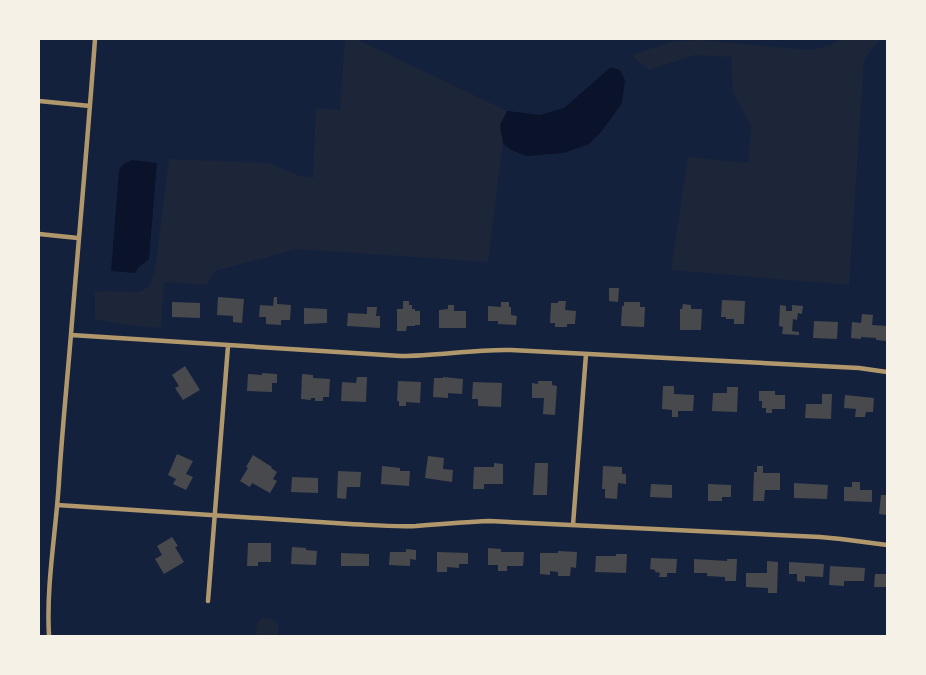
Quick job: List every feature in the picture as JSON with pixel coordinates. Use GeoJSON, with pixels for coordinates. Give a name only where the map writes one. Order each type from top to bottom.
{"type":"FeatureCollection","features":[{"type":"Feature","properties":{"kind":"street"},"geometry":{"type":"LineString","coordinates":[[49,636],[48,614],[51,560],[96,39]]}},
{"type":"Feature","properties":{"kind":"street"},"geometry":{"type":"LineString","coordinates":[[39,101],[90,106]]}},
{"type":"Feature","properties":{"kind":"street"},"geometry":{"type":"LineString","coordinates":[[39,234],[78,238]]}},
{"type":"Feature","properties":{"kind":"street"},"geometry":{"type":"LineString","coordinates":[[71,335],[401,356],[427,356],[504,350],[859,368],[887,372]]}},
{"type":"Feature","properties":{"kind":"street"},"geometry":{"type":"LineString","coordinates":[[208,600],[228,346]]}},
{"type":"Feature","properties":{"kind":"street"},"geometry":{"type":"LineString","coordinates":[[573,525],[586,354]]}},
{"type":"Feature","properties":{"kind":"street"},"geometry":{"type":"LineString","coordinates":[[57,505],[390,526],[489,521],[820,537],[887,545]]}},
{"type":"Feature","properties":{"kind":"shaded area"},"geometry":{"type":"Polygon","coordinates":[[[345,39],[356,39],[507,111],[500,125],[503,143],[488,262],[297,249],[215,271],[206,285],[164,282],[161,328],[95,319],[95,291],[139,292],[149,287],[155,271],[169,159],[269,163],[300,176],[313,178],[316,108],[340,110],[345,39]]]}},
{"type":"Feature","properties":{"kind":"shaded area"},"geometry":{"type":"Polygon","coordinates":[[[840,39],[880,39],[864,60],[849,285],[671,270],[688,157],[748,163],[751,127],[733,92],[731,57],[695,55],[649,70],[631,55],[671,42],[697,40],[810,50],[831,45],[840,39]]]}},
{"type":"Feature","properties":{"kind":"shaded area"},"geometry":{"type":"Polygon","coordinates":[[[611,67],[620,70],[625,80],[622,103],[602,131],[589,144],[564,153],[527,156],[511,150],[503,143],[500,125],[507,111],[540,115],[564,108],[611,67]]]}},
{"type":"Feature","properties":{"kind":"shaded area"},"geometry":{"type":"Polygon","coordinates":[[[133,160],[157,163],[149,259],[135,273],[111,271],[119,170],[124,163],[133,160]]]}},
{"type":"Feature","properties":{"kind":"shaded area"},"geometry":{"type":"Polygon","coordinates":[[[262,618],[273,619],[278,624],[278,636],[256,636],[257,623],[262,618]]]}},
{"type":"Feature","properties":{"kind":"building"},"geometry":{"type":"Polygon","coordinates":[[[609,288],[619,288],[618,302],[609,301],[609,288]]]}},
{"type":"Feature","properties":{"kind":"building"},"geometry":{"type":"Polygon","coordinates":[[[218,297],[244,299],[242,323],[233,322],[233,316],[217,315],[218,297]]]}},
{"type":"Feature","properties":{"kind":"building"},"geometry":{"type":"Polygon","coordinates":[[[274,297],[277,297],[277,304],[291,305],[290,320],[281,320],[281,325],[266,324],[266,317],[259,317],[260,305],[273,306],[274,297]]]}},
{"type":"Feature","properties":{"kind":"building"},"geometry":{"type":"Polygon","coordinates":[[[722,300],[745,301],[744,324],[734,324],[734,319],[721,317],[722,300]]]}},
{"type":"Feature","properties":{"kind":"building"},"geometry":{"type":"Polygon","coordinates":[[[403,301],[409,301],[412,309],[420,311],[420,325],[407,326],[406,331],[397,331],[397,309],[403,309],[403,301]]]}},
{"type":"Feature","properties":{"kind":"building"},"geometry":{"type":"Polygon","coordinates":[[[558,301],[566,301],[565,310],[576,311],[575,324],[567,324],[567,327],[555,327],[555,323],[550,323],[551,303],[558,303],[558,301]]]}},
{"type":"Feature","properties":{"kind":"building"},"geometry":{"type":"Polygon","coordinates":[[[172,302],[200,303],[200,318],[172,317],[172,302]]]}},
{"type":"Feature","properties":{"kind":"building"},"geometry":{"type":"Polygon","coordinates":[[[501,302],[509,302],[511,315],[517,316],[516,325],[498,324],[498,321],[488,321],[488,306],[501,307],[501,302]]]}},
{"type":"Feature","properties":{"kind":"building"},"geometry":{"type":"Polygon","coordinates":[[[624,302],[640,302],[640,307],[645,307],[644,327],[621,326],[624,302]]]}},
{"type":"Feature","properties":{"kind":"building"},"geometry":{"type":"Polygon","coordinates":[[[683,304],[691,305],[691,309],[702,309],[701,330],[680,330],[680,309],[682,309],[683,304]]]}},
{"type":"Feature","properties":{"kind":"building"},"geometry":{"type":"Polygon","coordinates":[[[448,305],[454,305],[454,311],[466,311],[466,328],[439,328],[439,310],[448,309],[448,305]]]}},
{"type":"Feature","properties":{"kind":"building"},"geometry":{"type":"Polygon","coordinates":[[[780,305],[786,306],[786,311],[792,311],[792,305],[803,306],[802,314],[798,313],[797,320],[793,319],[792,331],[799,332],[799,335],[782,334],[783,327],[779,326],[780,305]]]}},
{"type":"Feature","properties":{"kind":"building"},"geometry":{"type":"Polygon","coordinates":[[[367,307],[377,307],[376,316],[380,316],[380,328],[347,326],[348,313],[367,314],[367,307]]]}},
{"type":"Feature","properties":{"kind":"building"},"geometry":{"type":"Polygon","coordinates":[[[304,308],[327,309],[327,323],[304,324],[304,308]]]}},
{"type":"Feature","properties":{"kind":"building"},"geometry":{"type":"Polygon","coordinates":[[[862,314],[873,315],[872,325],[887,326],[886,341],[876,340],[876,338],[851,338],[852,322],[861,323],[862,314]]]}},
{"type":"Feature","properties":{"kind":"building"},"geometry":{"type":"Polygon","coordinates":[[[814,321],[838,322],[837,339],[813,338],[814,321]]]}},
{"type":"Feature","properties":{"kind":"building"},"geometry":{"type":"Polygon","coordinates":[[[185,366],[200,390],[183,400],[175,388],[179,386],[172,375],[185,366]]]}},
{"type":"Feature","properties":{"kind":"building"},"geometry":{"type":"Polygon","coordinates":[[[262,373],[277,374],[277,383],[272,383],[272,392],[247,391],[248,374],[262,375],[262,373]]]}},
{"type":"Feature","properties":{"kind":"building"},"geometry":{"type":"Polygon","coordinates":[[[302,374],[313,375],[313,378],[330,379],[329,397],[323,397],[323,401],[315,401],[315,398],[311,398],[311,400],[301,399],[302,374]]]}},
{"type":"Feature","properties":{"kind":"building"},"geometry":{"type":"Polygon","coordinates":[[[357,377],[367,377],[366,402],[341,401],[342,382],[356,383],[357,377]]]}},
{"type":"Feature","properties":{"kind":"building"},"geometry":{"type":"Polygon","coordinates":[[[434,378],[463,379],[462,394],[448,393],[448,398],[433,397],[434,378]]]}},
{"type":"Feature","properties":{"kind":"building"},"geometry":{"type":"Polygon","coordinates":[[[398,381],[421,382],[420,403],[406,402],[406,406],[399,406],[399,401],[397,401],[398,381]]]}},
{"type":"Feature","properties":{"kind":"building"},"geometry":{"type":"Polygon","coordinates":[[[538,381],[552,381],[552,385],[557,386],[555,415],[543,414],[544,398],[532,398],[532,383],[538,384],[538,381]]]}},
{"type":"Feature","properties":{"kind":"building"},"geometry":{"type":"Polygon","coordinates":[[[473,382],[502,383],[501,407],[478,406],[478,399],[472,399],[473,382]]]}},
{"type":"Feature","properties":{"kind":"building"},"geometry":{"type":"Polygon","coordinates":[[[663,386],[674,386],[674,394],[694,395],[693,411],[678,411],[678,417],[672,417],[672,410],[662,409],[663,386]]]}},
{"type":"Feature","properties":{"kind":"building"},"geometry":{"type":"Polygon","coordinates":[[[727,387],[738,387],[737,412],[712,411],[713,393],[727,393],[727,387]]]}},
{"type":"Feature","properties":{"kind":"building"},"geometry":{"type":"Polygon","coordinates":[[[759,391],[775,391],[775,395],[785,395],[785,409],[772,409],[772,413],[766,413],[766,408],[762,408],[762,401],[759,401],[759,391]]]}},
{"type":"Feature","properties":{"kind":"building"},"geometry":{"type":"Polygon","coordinates":[[[822,394],[832,394],[831,419],[805,418],[806,404],[822,404],[822,394]]]}},
{"type":"Feature","properties":{"kind":"building"},"geometry":{"type":"Polygon","coordinates":[[[845,395],[874,398],[873,412],[866,412],[865,417],[855,417],[856,409],[844,408],[845,395]]]}},
{"type":"Feature","properties":{"kind":"building"},"geometry":{"type":"Polygon","coordinates":[[[177,454],[193,461],[186,474],[193,477],[186,490],[173,484],[176,479],[168,475],[177,454]]]}},
{"type":"Feature","properties":{"kind":"building"},"geometry":{"type":"Polygon","coordinates":[[[253,455],[277,472],[273,479],[277,481],[270,493],[252,483],[250,487],[240,481],[253,455]]]}},
{"type":"Feature","properties":{"kind":"building"},"geometry":{"type":"Polygon","coordinates":[[[428,456],[444,458],[443,469],[453,470],[452,482],[425,478],[428,456]]]}},
{"type":"Feature","properties":{"kind":"building"},"geometry":{"type":"Polygon","coordinates":[[[494,463],[503,464],[503,484],[484,484],[484,489],[473,489],[474,467],[494,467],[494,463]]]}},
{"type":"Feature","properties":{"kind":"building"},"geometry":{"type":"Polygon","coordinates":[[[535,463],[548,463],[547,495],[533,495],[535,463]]]}},
{"type":"Feature","properties":{"kind":"building"},"geometry":{"type":"Polygon","coordinates":[[[382,466],[400,468],[400,471],[410,471],[409,486],[381,484],[382,466]]]}},
{"type":"Feature","properties":{"kind":"building"},"geometry":{"type":"Polygon","coordinates":[[[603,466],[622,467],[622,474],[626,474],[626,484],[618,483],[617,499],[605,498],[605,489],[602,489],[603,466]]]}},
{"type":"Feature","properties":{"kind":"building"},"geometry":{"type":"Polygon","coordinates":[[[757,466],[763,466],[763,473],[780,473],[780,490],[765,490],[764,501],[753,501],[754,472],[757,472],[757,466]]]}},
{"type":"Feature","properties":{"kind":"building"},"geometry":{"type":"Polygon","coordinates":[[[338,471],[361,472],[360,487],[347,487],[346,499],[337,498],[338,471]]]}},
{"type":"Feature","properties":{"kind":"building"},"geometry":{"type":"Polygon","coordinates":[[[292,477],[318,478],[318,493],[291,492],[292,477]]]}},
{"type":"Feature","properties":{"kind":"building"},"geometry":{"type":"Polygon","coordinates":[[[852,482],[860,482],[860,490],[872,490],[872,502],[844,501],[844,487],[852,487],[852,482]]]}},
{"type":"Feature","properties":{"kind":"building"},"geometry":{"type":"Polygon","coordinates":[[[794,483],[828,485],[827,499],[794,498],[794,483]]]}},
{"type":"Feature","properties":{"kind":"building"},"geometry":{"type":"Polygon","coordinates":[[[651,484],[672,485],[672,498],[650,497],[651,484]]]}},
{"type":"Feature","properties":{"kind":"building"},"geometry":{"type":"Polygon","coordinates":[[[708,484],[731,485],[731,497],[722,497],[722,501],[708,501],[708,484]]]}},
{"type":"Feature","properties":{"kind":"building"},"geometry":{"type":"Polygon","coordinates":[[[881,495],[887,495],[887,515],[879,514],[881,495]]]}},
{"type":"Feature","properties":{"kind":"building"},"geometry":{"type":"Polygon","coordinates":[[[172,537],[178,546],[175,547],[184,562],[164,574],[155,559],[162,555],[157,546],[172,537]]]}},
{"type":"Feature","properties":{"kind":"building"},"geometry":{"type":"Polygon","coordinates":[[[248,543],[271,543],[271,562],[258,562],[258,566],[247,566],[248,543]]]}},
{"type":"Feature","properties":{"kind":"building"},"geometry":{"type":"Polygon","coordinates":[[[292,547],[317,551],[316,565],[291,564],[292,547]]]}},
{"type":"Feature","properties":{"kind":"building"},"geometry":{"type":"Polygon","coordinates":[[[488,548],[501,549],[501,552],[524,552],[523,566],[507,566],[507,571],[498,571],[498,565],[488,565],[488,548]]]}},
{"type":"Feature","properties":{"kind":"building"},"geometry":{"type":"Polygon","coordinates":[[[406,549],[416,550],[416,560],[410,559],[410,566],[389,565],[390,552],[406,552],[406,549]]]}},
{"type":"Feature","properties":{"kind":"building"},"geometry":{"type":"Polygon","coordinates":[[[558,551],[577,552],[576,568],[571,567],[570,576],[558,576],[558,572],[550,571],[550,575],[540,574],[540,553],[558,553],[558,551]]]}},
{"type":"Feature","properties":{"kind":"building"},"geometry":{"type":"Polygon","coordinates":[[[437,552],[468,553],[468,564],[459,564],[459,568],[447,567],[447,572],[437,572],[437,552]]]}},
{"type":"Feature","properties":{"kind":"building"},"geometry":{"type":"Polygon","coordinates":[[[341,553],[369,554],[369,566],[341,566],[341,553]]]}},
{"type":"Feature","properties":{"kind":"building"},"geometry":{"type":"Polygon","coordinates":[[[616,554],[627,554],[626,573],[595,572],[596,556],[616,556],[616,554]]]}},
{"type":"Feature","properties":{"kind":"building"},"geometry":{"type":"Polygon","coordinates":[[[651,558],[677,559],[676,573],[667,573],[667,577],[659,577],[660,573],[650,569],[651,558]]]}},
{"type":"Feature","properties":{"kind":"building"},"geometry":{"type":"Polygon","coordinates":[[[694,559],[727,561],[727,559],[737,559],[736,581],[725,581],[725,577],[707,576],[707,573],[694,573],[694,559]]]}},
{"type":"Feature","properties":{"kind":"building"},"geometry":{"type":"Polygon","coordinates":[[[767,561],[778,562],[777,593],[768,593],[768,588],[746,587],[746,573],[767,573],[767,561]]]}},
{"type":"Feature","properties":{"kind":"building"},"geometry":{"type":"Polygon","coordinates":[[[789,562],[824,564],[823,577],[805,576],[805,582],[797,581],[797,574],[789,574],[789,562]]]}},
{"type":"Feature","properties":{"kind":"building"},"geometry":{"type":"Polygon","coordinates":[[[830,566],[865,568],[864,581],[844,581],[844,586],[829,585],[830,566]]]}},
{"type":"Feature","properties":{"kind":"building"},"geometry":{"type":"Polygon","coordinates":[[[875,574],[887,574],[887,587],[874,587],[875,574]]]}}]}
